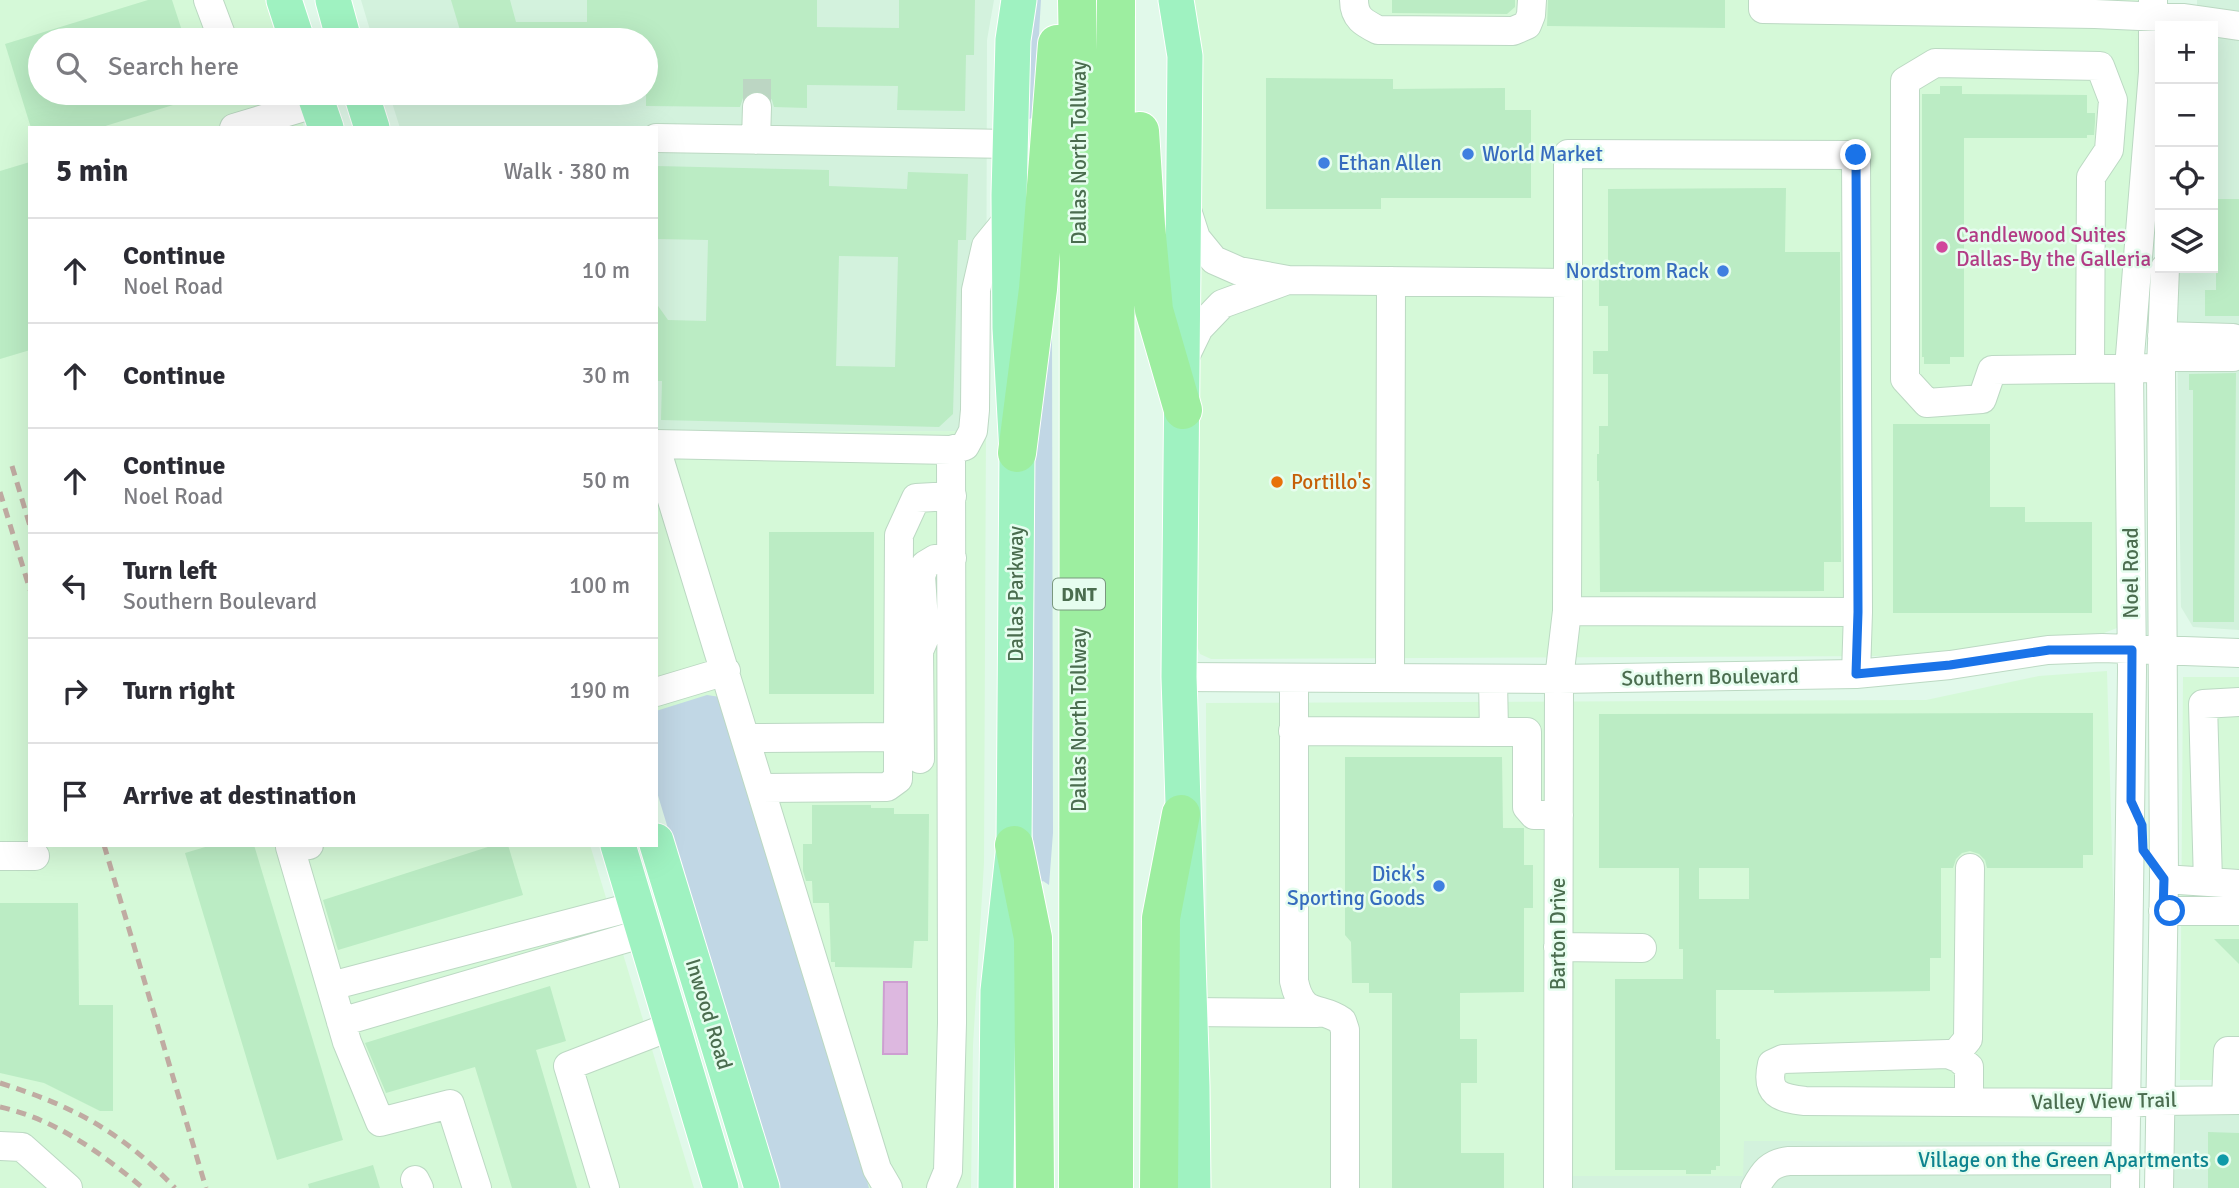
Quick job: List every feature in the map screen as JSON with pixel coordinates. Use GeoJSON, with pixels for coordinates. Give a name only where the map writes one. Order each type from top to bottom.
{"type":"FeatureCollection","features":[{"type":"Feature","properties":{"kind":"highway"},"geometry":{"type":"LineString","coordinates":[[1017,453],[1038,289],[1055,56],[1063,0]]}},
{"type":"Feature","properties":{"kind":"highway","name":"Dallas North Tollway"},"geometry":{"type":"LineString","coordinates":[[1077,0],[1078,1188]]}},
{"type":"Feature","properties":{"kind":"highway","name":"Dallas North Tollway"},"geometry":{"type":"LineString","coordinates":[[1114,1188],[1116,0]]}},
{"type":"Feature","properties":{"kind":"highway"},"geometry":{"type":"LineString","coordinates":[[1133,0],[1146,225],[1154,310],[1183,410]]}},
{"type":"Feature","properties":{"kind":"highway"},"geometry":{"type":"LineString","coordinates":[[1159,1188],[1161,918],[1181,814]]}},
{"type":"Feature","properties":{"kind":"highway"},"geometry":{"type":"LineString","coordinates":[[1014,845],[1033,938],[1035,1188]]}},
{"type":"Feature","properties":{"kind":"main road"},"geometry":{"type":"LineString","coordinates":[[285,0],[293,28]]}},
{"type":"Feature","properties":{"kind":"main road"},"geometry":{"type":"LineString","coordinates":[[333,0],[341,28]]}},
{"type":"Feature","properties":{"kind":"main road","name":"Dallas Parkway"},"geometry":{"type":"LineString","coordinates":[[996,1188],[998,1008],[1014,845],[1017,453],[1010,328],[1009,218],[1013,40],[1019,0]]}},
{"type":"Feature","properties":{"kind":"main road"},"geometry":{"type":"LineString","coordinates":[[1176,0],[1185,56],[1178,677],[1193,1188]]}},
{"type":"Feature","properties":{"kind":"main road"},"geometry":{"type":"LineString","coordinates":[[365,105],[371,126]]}},
{"type":"Feature","properties":{"kind":"main road","name":"Inwood Road"},"geometry":{"type":"LineString","coordinates":[[619,847],[721,1188]]}},
{"type":"Feature","properties":{"kind":"main road","name":"Inwood Road"},"geometry":{"type":"LineString","coordinates":[[658,847],[762,1188]]}},
{"type":"Feature","properties":{"kind":"street"},"geometry":{"type":"LineString","coordinates":[[208,0],[218,28]]}},
{"type":"Feature","properties":{"kind":"street"},"geometry":{"type":"LineString","coordinates":[[1354,0],[1354,11],[1362,22],[1378,30],[1500,31],[1513,31],[1527,25],[1532,0]]}},
{"type":"Feature","properties":{"kind":"street"},"geometry":{"type":"LineString","coordinates":[[1763,0],[1763,9],[1809,5],[2153,9],[2239,26]]}},
{"type":"Feature","properties":{"kind":"street"},"geometry":{"type":"LineString","coordinates":[[2183,15],[2239,8]]}},
{"type":"Feature","properties":{"kind":"street","name":"Noel Road"},"geometry":{"type":"LineString","coordinates":[[2125,1188],[2132,650],[2129,368],[2153,72],[2153,9]]}},
{"type":"Feature","properties":{"kind":"street"},"geometry":{"type":"LineString","coordinates":[[2090,369],[2091,177],[2109,150],[2113,100],[2100,66],[1935,63],[1905,81],[1905,379],[1927,403],[1982,399],[1992,370],[2090,369],[2129,368],[2162,353],[2233,338],[2239,342]]}},
{"type":"Feature","properties":{"kind":"street"},"geometry":{"type":"LineString","coordinates":[[756,140],[757,107]]}},
{"type":"Feature","properties":{"kind":"street"},"geometry":{"type":"LineString","coordinates":[[242,126],[319,108]]}},
{"type":"Feature","properties":{"kind":"street"},"geometry":{"type":"LineString","coordinates":[[658,138],[1010,144]]}},
{"type":"Feature","properties":{"kind":"street","name":"Barton Drive"},"geometry":{"type":"LineString","coordinates":[[1558,1188],[1559,679],[1567,611],[1568,154],[1856,155],[1858,612]]}},
{"type":"Feature","properties":{"kind":"street"},"geometry":{"type":"LineString","coordinates":[[1184,198],[1196,238],[1214,260],[1239,271],[1288,280],[1568,283]]}},
{"type":"Feature","properties":{"kind":"street"},"geometry":{"type":"LineString","coordinates":[[658,446],[774,435],[951,450],[965,446],[972,431],[975,410],[976,290],[986,246],[1009,218]]}},
{"type":"Feature","properties":{"kind":"street","name":"Noel Road"},"geometry":{"type":"LineString","coordinates":[[2159,1188],[2164,879],[2162,353],[2165,273]]}},
{"type":"Feature","properties":{"kind":"street"},"geometry":{"type":"LineString","coordinates":[[1183,361],[1199,328],[1222,304],[1288,280]]}},
{"type":"Feature","properties":{"kind":"street"},"geometry":{"type":"LineString","coordinates":[[1390,678],[1391,281]]}},
{"type":"Feature","properties":{"kind":"street"},"geometry":{"type":"LineString","coordinates":[[2162,353],[2232,357],[2239,353]]}},
{"type":"Feature","properties":{"kind":"street"},"geometry":{"type":"LineString","coordinates":[[941,1188],[948,1171],[952,1023],[951,450]]}},
{"type":"Feature","properties":{"kind":"street"},"geometry":{"type":"LineString","coordinates":[[658,452],[877,1169],[888,1188]]}},
{"type":"Feature","properties":{"kind":"street"},"geometry":{"type":"LineString","coordinates":[[761,788],[887,787],[898,779],[900,535],[916,498],[952,496]]}},
{"type":"Feature","properties":{"kind":"street"},"geometry":{"type":"LineString","coordinates":[[919,652],[925,638],[921,576],[925,565],[935,559],[952,558]]}},
{"type":"Feature","properties":{"kind":"street"},"geometry":{"type":"LineString","coordinates":[[899,582],[914,613],[914,636],[919,652],[920,759]]}},
{"type":"Feature","properties":{"kind":"street"},"geometry":{"type":"LineString","coordinates":[[1567,611],[1858,612],[1856,674]]}},
{"type":"Feature","properties":{"kind":"street","name":"Southern Boulevard"},"geometry":{"type":"LineString","coordinates":[[1178,677],[1559,679],[1856,674],[1950,665],[2049,650],[2239,653]]}},
{"type":"Feature","properties":{"kind":"street"},"geometry":{"type":"LineString","coordinates":[[658,691],[726,671]]}},
{"type":"Feature","properties":{"kind":"street"},"geometry":{"type":"LineString","coordinates":[[1294,678],[1294,981],[1297,994],[1317,1013]]}},
{"type":"Feature","properties":{"kind":"street"},"geometry":{"type":"LineString","coordinates":[[1493,679],[1494,732]]}},
{"type":"Feature","properties":{"kind":"street"},"geometry":{"type":"LineString","coordinates":[[2208,882],[2203,704],[2239,702]]}},
{"type":"Feature","properties":{"kind":"street"},"geometry":{"type":"LineString","coordinates":[[1293,731],[1527,732],[1527,807],[1534,815],[1559,815]]}},
{"type":"Feature","properties":{"kind":"street"},"geometry":{"type":"LineString","coordinates":[[747,738],[898,737]]}},
{"type":"Feature","properties":{"kind":"street"},"geometry":{"type":"LineString","coordinates":[[2131,801],[2142,825],[2143,850],[2164,879],[2239,884]]}},
{"type":"Feature","properties":{"kind":"street"},"geometry":{"type":"LineString","coordinates":[[290,847],[341,1023],[380,1122],[450,1104],[477,1188]]}},
{"type":"Feature","properties":{"kind":"street"},"geometry":{"type":"LineString","coordinates":[[0,856],[35,856]]}},
{"type":"Feature","properties":{"kind":"street"},"geometry":{"type":"LineString","coordinates":[[1969,1102],[1969,1067],[1954,1056],[1968,1039],[1970,868]]}},
{"type":"Feature","properties":{"kind":"street"},"geometry":{"type":"LineString","coordinates":[[2163,911],[2239,911]]}},
{"type":"Feature","properties":{"kind":"street"},"geometry":{"type":"LineString","coordinates":[[331,986],[640,920]]}},
{"type":"Feature","properties":{"kind":"street"},"geometry":{"type":"LineString","coordinates":[[341,1023],[640,920]]}},
{"type":"Feature","properties":{"kind":"street"},"geometry":{"type":"LineString","coordinates":[[1558,947],[1642,948]]}},
{"type":"Feature","properties":{"kind":"street"},"geometry":{"type":"LineString","coordinates":[[952,988],[998,1008]]}},
{"type":"Feature","properties":{"kind":"street"},"geometry":{"type":"LineString","coordinates":[[952,1023],[998,1008]]}},
{"type":"Feature","properties":{"kind":"street"},"geometry":{"type":"LineString","coordinates":[[1189,1012],[1317,1013],[1335,1015],[1342,1021],[1345,1030],[1345,1188]]}},
{"type":"Feature","properties":{"kind":"street"},"geometry":{"type":"LineString","coordinates":[[605,1188],[568,1066],[672,1026]]}},
{"type":"Feature","properties":{"kind":"street"},"geometry":{"type":"LineString","coordinates":[[2232,1100],[2228,1051],[2239,1051]]}},
{"type":"Feature","properties":{"kind":"street","name":"Valley View Trail"},"geometry":{"type":"LineString","coordinates":[[1954,1056],[1934,1054],[1783,1059],[1772,1064],[1769,1075],[1772,1089],[1782,1098],[1805,1101],[2126,1104],[2232,1100]]}},
{"type":"Feature","properties":{"kind":"street"},"geometry":{"type":"LineString","coordinates":[[0,1146],[22,1147],[68,1188]]}},
{"type":"Feature","properties":{"kind":"street"},"geometry":{"type":"LineString","coordinates":[[1755,1188],[1768,1167],[1788,1161],[2125,1160]]}},
{"type":"Feature","properties":{"kind":"shaded area"},"geometry":{"type":"Polygon","coordinates":[[[0,0],[265,0],[273,28],[28,28],[28,105],[297,105],[303,126],[28,126],[28,847],[591,847],[694,1188],[0,1188],[0,0]]]}},
{"type":"Feature","properties":{"kind":"shaded area"},"geometry":{"type":"Polygon","coordinates":[[[361,0],[994,0],[987,40],[986,431],[658,432],[658,126],[399,126],[393,105],[658,105],[658,28],[369,28],[361,0]]]}},
{"type":"Feature","properties":{"kind":"shaded area"},"geometry":{"type":"Polygon","coordinates":[[[1034,0],[1041,0],[1034,117],[1025,121],[1026,58],[1034,0]]]}},
{"type":"Feature","properties":{"kind":"shaded area"},"geometry":{"type":"Polygon","coordinates":[[[1193,0],[2143,0],[2123,613],[2117,628],[2104,633],[2042,637],[1964,651],[1885,656],[1211,659],[1200,654],[1196,643],[1193,0]]]}},
{"type":"Feature","properties":{"kind":"shaded area"},"geometry":{"type":"Polygon","coordinates":[[[2197,0],[2239,0],[2239,630],[2193,627],[2181,607],[2178,273],[2218,273],[2218,21],[2197,21],[2197,0]]]}},
{"type":"Feature","properties":{"kind":"shaded area"},"geometry":{"type":"Polygon","coordinates":[[[1052,336],[1053,833],[1049,885],[1043,881],[1036,885],[1032,827],[1033,461],[1042,337],[1052,336]]]}},
{"type":"Feature","properties":{"kind":"shaded area"},"geometry":{"type":"Polygon","coordinates":[[[986,431],[984,863],[973,1045],[971,1188],[781,1188],[658,775],[658,432],[986,431]]]}},
{"type":"Feature","properties":{"kind":"shaded area"},"geometry":{"type":"Polygon","coordinates":[[[2107,671],[2120,1142],[1744,1141],[1743,1176],[1573,1176],[1573,1188],[1207,1188],[1206,703],[1926,700],[2039,676],[2107,671]]]}},
{"type":"Feature","properties":{"kind":"shaded area"},"geometry":{"type":"Polygon","coordinates":[[[2183,677],[2239,677],[2239,1080],[2180,1080],[2183,677]]]}},
{"type":"Feature","properties":{"kind":"shaded area"},"geometry":{"type":"Polygon","coordinates":[[[707,695],[720,697],[869,1188],[777,1188],[658,796],[658,710],[707,695]]]}},
{"type":"Feature","properties":{"kind":"shaded area"},"geometry":{"type":"Polygon","coordinates":[[[884,982],[907,982],[907,1054],[883,1054],[884,982]]]}},
{"type":"Feature","properties":{"kind":"shaded area"},"geometry":{"type":"Polygon","coordinates":[[[2239,1111],[2239,1188],[2171,1188],[2172,1112],[2239,1111]]]}},
{"type":"Feature","properties":{"kind":"shaded area"},"geometry":{"type":"Polygon","coordinates":[[[1743,1141],[2120,1142],[2119,1188],[1573,1188],[1573,1176],[1743,1176],[1743,1141]]]}},
{"type":"Feature","properties":{"kind":"building"},"geometry":{"type":"Polygon","coordinates":[[[148,0],[172,0],[181,28],[57,28],[148,0]]]}},
{"type":"Feature","properties":{"kind":"building"},"geometry":{"type":"Polygon","coordinates":[[[451,0],[510,0],[516,22],[587,22],[587,0],[817,0],[817,27],[899,28],[899,0],[975,0],[974,55],[966,55],[965,111],[897,110],[898,86],[807,85],[807,108],[774,107],[766,93],[757,90],[743,98],[740,107],[646,106],[658,105],[658,28],[459,28],[451,0]]]}},
{"type":"Feature","properties":{"kind":"building"},"geometry":{"type":"Polygon","coordinates":[[[1392,0],[1515,0],[1515,7],[1507,14],[1392,13],[1392,0]]]}},
{"type":"Feature","properties":{"kind":"building"},"geometry":{"type":"Polygon","coordinates":[[[1548,0],[1725,0],[1725,28],[1547,26],[1548,0]]]}},
{"type":"Feature","properties":{"kind":"building"},"geometry":{"type":"Polygon","coordinates":[[[28,37],[28,105],[173,105],[105,126],[30,126],[5,44],[28,37]]]}},
{"type":"Feature","properties":{"kind":"building"},"geometry":{"type":"Polygon","coordinates":[[[1266,78],[1393,79],[1393,89],[1505,88],[1505,110],[1531,110],[1531,198],[1381,198],[1381,209],[1266,209],[1266,78]]]}},
{"type":"Feature","properties":{"kind":"building","name":"Candlewood Suites Dallas-By the Galleria"},"geometry":{"type":"Polygon","coordinates":[[[1940,86],[1962,86],[1962,94],[2087,95],[2087,113],[2095,113],[2095,122],[2094,135],[2087,135],[2087,138],[1964,138],[1964,357],[1950,357],[1950,364],[1924,364],[1922,94],[1940,94],[1940,86]]]}},
{"type":"Feature","properties":{"kind":"building"},"geometry":{"type":"Polygon","coordinates":[[[28,163],[28,351],[0,359],[0,171],[28,163]]]}},
{"type":"Feature","properties":{"kind":"building"},"geometry":{"type":"Polygon","coordinates":[[[658,166],[829,170],[829,186],[907,189],[908,172],[968,174],[966,240],[958,240],[953,414],[939,427],[661,420],[658,306],[668,320],[706,321],[708,240],[658,239],[658,166]],[[839,256],[836,366],[895,367],[898,257],[839,256]]]}},
{"type":"Feature","properties":{"kind":"building"},"geometry":{"type":"Polygon","coordinates":[[[1786,188],[1785,252],[1840,252],[1841,562],[1824,562],[1824,591],[1600,592],[1597,454],[1599,426],[1608,426],[1608,374],[1593,374],[1593,351],[1608,351],[1608,306],[1599,306],[1599,274],[1608,274],[1608,189],[1786,188]]]}},
{"type":"Feature","properties":{"kind":"building"},"geometry":{"type":"Polygon","coordinates":[[[2218,199],[2239,199],[2239,316],[2205,316],[2205,290],[2216,290],[2218,199]]]}},
{"type":"Feature","properties":{"kind":"building"},"geometry":{"type":"Polygon","coordinates":[[[2236,373],[2234,622],[2193,622],[2193,390],[2189,390],[2189,374],[2236,373]]]}},
{"type":"Feature","properties":{"kind":"building"},"geometry":{"type":"Polygon","coordinates":[[[1893,424],[1990,424],[1990,507],[2025,507],[2025,522],[2092,522],[2092,613],[1893,613],[1893,424]]]}},
{"type":"Feature","properties":{"kind":"building"},"geometry":{"type":"Polygon","coordinates":[[[769,532],[874,532],[874,694],[769,694],[769,532]]]}},
{"type":"Feature","properties":{"kind":"building"},"geometry":{"type":"Polygon","coordinates":[[[2093,713],[2093,855],[2083,855],[2083,868],[1987,868],[1985,860],[1979,854],[1970,851],[1962,853],[1956,859],[1953,868],[1941,868],[1941,958],[1930,958],[1930,991],[1774,993],[1774,990],[1716,990],[1716,1039],[1720,1039],[1720,1166],[1711,1170],[1711,1174],[1686,1174],[1686,1170],[1615,1170],[1615,979],[1683,979],[1683,949],[1679,949],[1679,868],[1599,868],[1599,714],[2093,713]],[[1699,868],[1699,899],[1749,899],[1749,868],[1699,868]]]}},
{"type":"Feature","properties":{"kind":"building"},"geometry":{"type":"Polygon","coordinates":[[[1345,757],[1502,757],[1503,828],[1524,828],[1524,865],[1533,865],[1533,908],[1524,908],[1524,992],[1460,993],[1460,1039],[1477,1039],[1477,1083],[1461,1083],[1461,1153],[1504,1153],[1504,1188],[1392,1188],[1392,993],[1369,993],[1369,983],[1352,983],[1351,942],[1345,935],[1345,757]]]}},
{"type":"Feature","properties":{"kind":"building"},"geometry":{"type":"Polygon","coordinates":[[[812,805],[871,805],[871,808],[894,808],[894,814],[929,814],[928,941],[914,941],[912,968],[835,967],[835,962],[831,962],[829,903],[813,903],[812,881],[806,881],[803,871],[803,844],[812,844],[812,805]]]}},
{"type":"Feature","properties":{"kind":"building"},"geometry":{"type":"Polygon","coordinates":[[[205,847],[255,847],[343,1140],[277,1160],[185,853],[205,847]]]}},
{"type":"Feature","properties":{"kind":"building"},"geometry":{"type":"Polygon","coordinates":[[[488,847],[509,847],[523,895],[338,950],[323,900],[488,847]]]}},
{"type":"Feature","properties":{"kind":"building"},"geometry":{"type":"Polygon","coordinates":[[[0,903],[78,903],[79,1005],[113,1005],[113,1111],[100,1111],[44,1083],[0,1073],[0,903]]]}},
{"type":"Feature","properties":{"kind":"building"},"geometry":{"type":"Polygon","coordinates":[[[2214,939],[2239,939],[2239,964],[2214,939]]]}},
{"type":"Feature","properties":{"kind":"building"},"geometry":{"type":"Polygon","coordinates":[[[550,986],[566,1041],[536,1050],[577,1188],[512,1188],[475,1067],[386,1093],[365,1043],[550,986]]]}},
{"type":"Feature","properties":{"kind":"building","name":"Village on the Green Apartments"},"geometry":{"type":"Polygon","coordinates":[[[2208,1132],[2239,1133],[2239,1188],[2208,1188],[2208,1132]]]}},
{"type":"Feature","properties":{"kind":"building"},"geometry":{"type":"Polygon","coordinates":[[[373,1165],[380,1188],[309,1188],[308,1184],[373,1165]]]}},
{"type":"Feature","properties":{"kind":"tunnel"},"geometry":{"type":"LineString","coordinates":[[757,77],[757,107]]}},
{"type":"Feature","properties":{"kind":"railway"},"geometry":{"type":"LineString","coordinates":[[12,466],[28,519]]}},
{"type":"Feature","properties":{"kind":"railway"},"geometry":{"type":"LineString","coordinates":[[0,492],[28,583]]}},
{"type":"Feature","properties":{"kind":"railway"},"geometry":{"type":"LineString","coordinates":[[105,847],[206,1188]]}},
{"type":"Feature","properties":{"kind":"railway"},"geometry":{"type":"LineString","coordinates":[[0,1083],[51,1101],[95,1123],[136,1151],[175,1188]]}},
{"type":"Feature","properties":{"kind":"railway"},"geometry":{"type":"LineString","coordinates":[[0,1107],[40,1120],[76,1139],[143,1188]]}},
{"type":"Feature","properties":{"kind":"place","name":"World Market"},"geometry":{"type":"Point","coordinates":[1468,154]}},
{"type":"Feature","properties":{"kind":"place","name":"Ethan Allen"},"geometry":{"type":"Point","coordinates":[1324,163]}},
{"type":"Feature","properties":{"kind":"place","name":"Candlewood Suites Dallas-By the Galleria"},"geometry":{"type":"Point","coordinates":[1942,247]}},
{"type":"Feature","properties":{"kind":"place","name":"Nordstrom Rack"},"geometry":{"type":"Point","coordinates":[1723,271]}},
{"type":"Feature","properties":{"kind":"place","name":"Portillo's"},"geometry":{"type":"Point","coordinates":[1277,482]}},
{"type":"Feature","properties":{"kind":"place","name":"Dick's Sporting Goods"},"geometry":{"type":"Point","coordinates":[1439,886]}},
{"type":"Feature","properties":{"kind":"place","name":"Village on the Green Apartments"},"geometry":{"type":"Point","coordinates":[2223,1160]}},
{"type":"Feature","properties":{"kind":"route"},"geometry":{"type":"LineString","coordinates":[[1856,155],[1856,674],[1920,669],[2049,650],[2132,650],[2131,801],[2142,825],[2143,850],[2164,879],[2163,911],[2170,911]]}}]}
